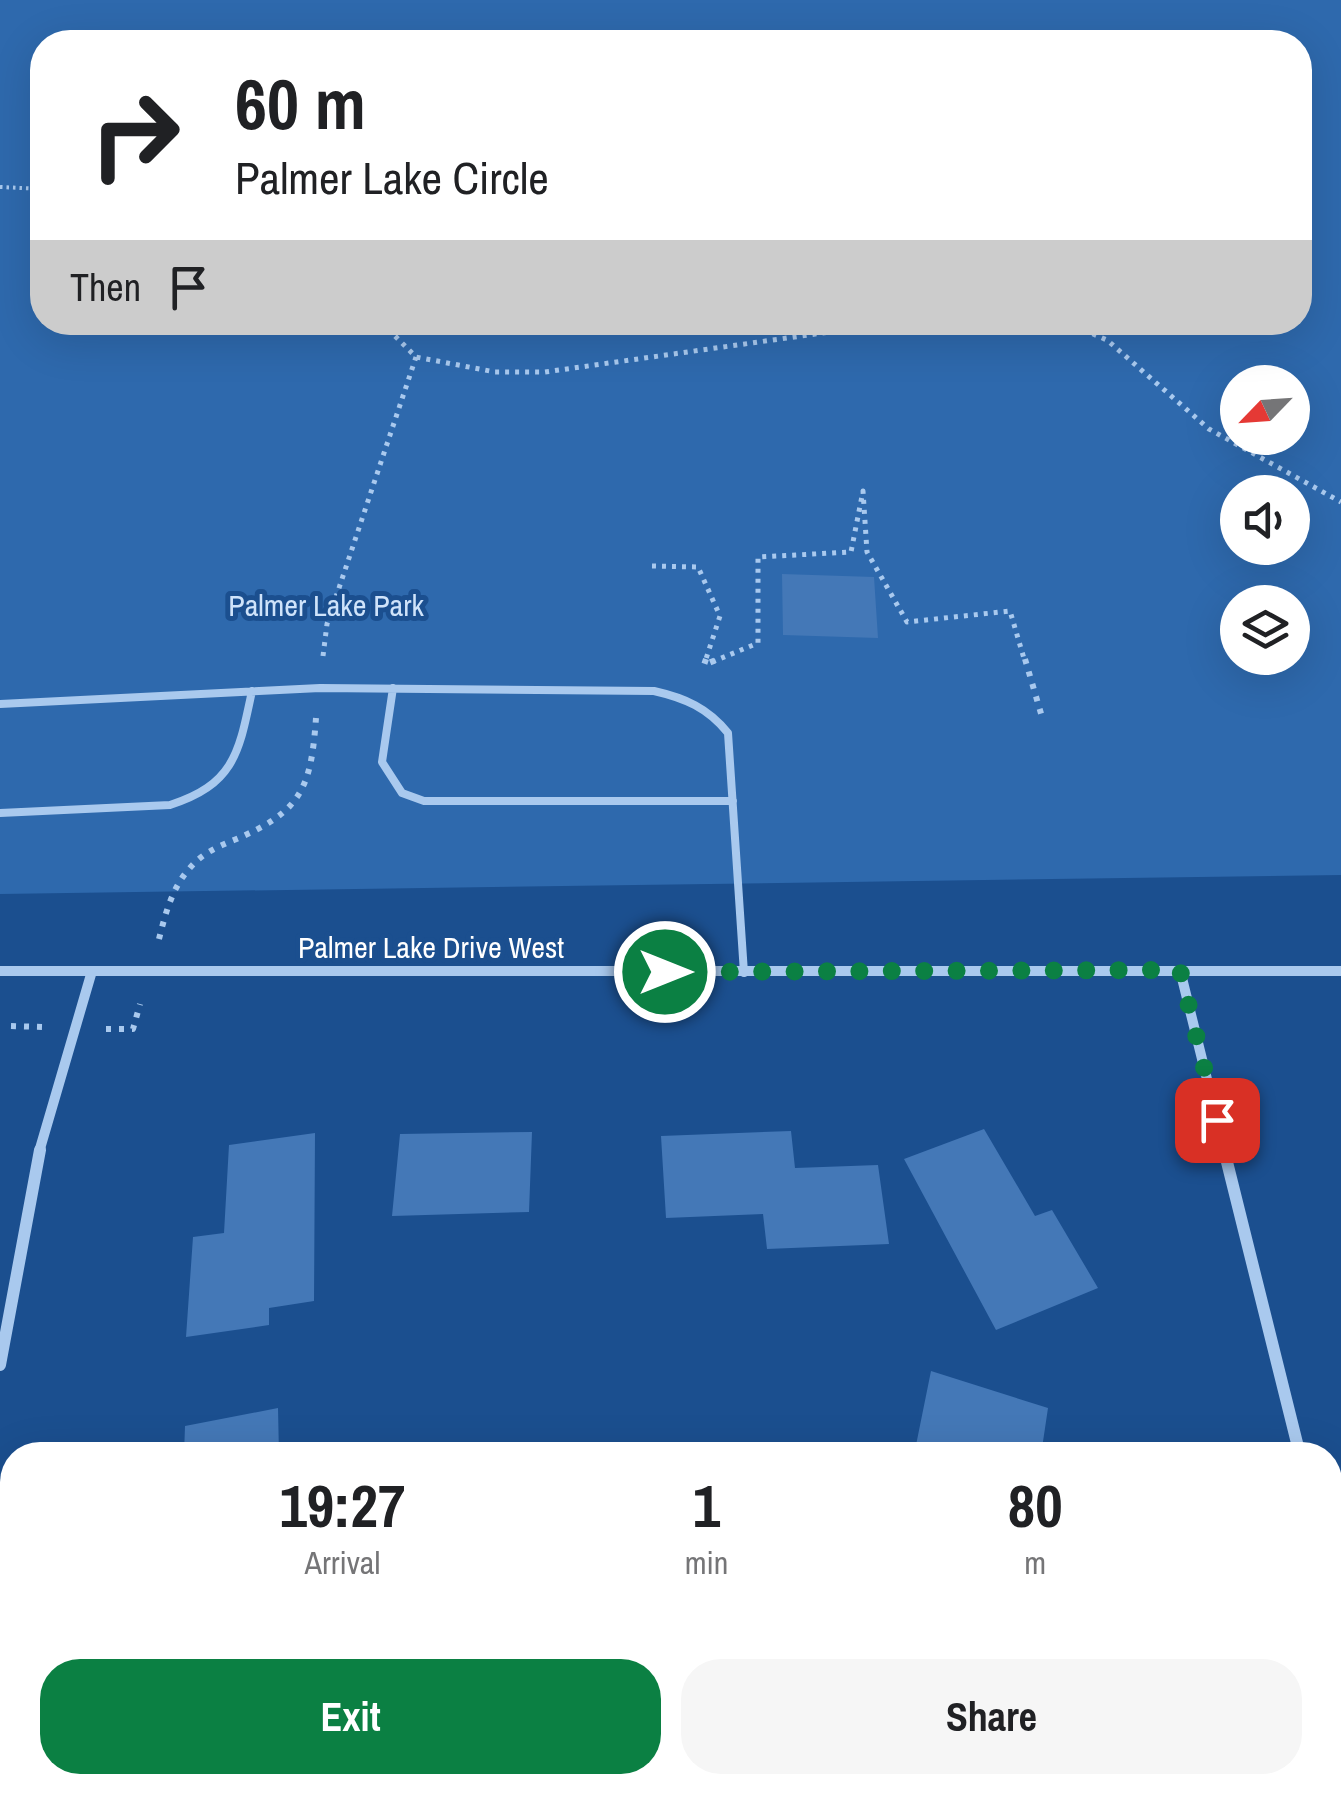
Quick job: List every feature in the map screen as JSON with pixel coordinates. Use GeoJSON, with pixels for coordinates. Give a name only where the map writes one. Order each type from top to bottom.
{"type":"FeatureCollection","features":[{"type":"Feature","properties":{"kind":"street"},"geometry":{"type":"LineString","coordinates":[[0,1365],[19,1231],[71,1028],[92,970]]}},
{"type":"Feature","properties":{"kind":"street"},"geometry":{"type":"LineString","coordinates":[[1180,970],[1297,1442]]}},
{"type":"Feature","properties":{"kind":"street","name":"Palmer Lake Drive West"},"geometry":{"type":"LineString","coordinates":[[0,971],[1341,971]]}},
{"type":"Feature","properties":{"kind":"lane"},"geometry":{"type":"LineString","coordinates":[[393,688],[382,762],[402,793],[424,801],[732,802]]}},
{"type":"Feature","properties":{"kind":"lane"},"geometry":{"type":"LineString","coordinates":[[0,704],[393,688],[654,691],[688,698],[712,712],[728,733],[744,973]]}},
{"type":"Feature","properties":{"kind":"lane"},"geometry":{"type":"LineString","coordinates":[[0,813],[170,804],[197,798],[228,774],[237,756],[252,691]]}},
{"type":"Feature","properties":{"kind":"path"},"geometry":{"type":"LineString","coordinates":[[0,188],[30,189]]}},
{"type":"Feature","properties":{"kind":"path"},"geometry":{"type":"LineString","coordinates":[[394,335],[416,357],[495,372],[544,372],[795,335]]}},
{"type":"Feature","properties":{"kind":"path"},"geometry":{"type":"LineString","coordinates":[[1095,335],[1107,340],[1209,429],[1341,502]]}},
{"type":"Feature","properties":{"kind":"path"},"geometry":{"type":"LineString","coordinates":[[652,566],[698,567],[720,616],[704,665],[758,643],[758,557],[850,552],[862,491],[867,552],[907,622],[1010,611],[1042,716]]}},
{"type":"Feature","properties":{"kind":"green space","name":"Palmer Lake Park"},"geometry":{"type":"Polygon","coordinates":[[[0,0],[1341,0],[1341,875],[0,894],[0,0]]]}},
{"type":"Feature","properties":{"kind":"building"},"geometry":{"type":"Polygon","coordinates":[[[782,574],[874,577],[878,638],[783,635],[782,574]]]}},
{"type":"Feature","properties":{"kind":"building"},"geometry":{"type":"Polygon","coordinates":[[[984,1129],[1035,1216],[1052,1210],[1098,1288],[996,1330],[904,1159],[984,1129]]]}},
{"type":"Feature","properties":{"kind":"building"},"geometry":{"type":"Polygon","coordinates":[[[791,1131],[795,1168],[878,1165],[889,1244],[767,1249],[763,1214],[666,1218],[661,1136],[791,1131]]]}},
{"type":"Feature","properties":{"kind":"building"},"geometry":{"type":"Polygon","coordinates":[[[532,1132],[529,1212],[392,1216],[400,1134],[532,1132]]]}},
{"type":"Feature","properties":{"kind":"building"},"geometry":{"type":"Polygon","coordinates":[[[315,1133],[314,1301],[269,1308],[269,1325],[186,1337],[193,1237],[224,1233],[229,1145],[315,1133]]]}},
{"type":"Feature","properties":{"kind":"building"},"geometry":{"type":"Polygon","coordinates":[[[931,1371],[1048,1408],[1043,1442],[917,1442],[931,1371]]]}},
{"type":"Feature","properties":{"kind":"building"},"geometry":{"type":"Polygon","coordinates":[[[278,1408],[279,1442],[184,1442],[185,1426],[278,1408]]]}},
{"type":"Feature","properties":{"kind":"route"},"geometry":{"type":"LineString","coordinates":[[665,972],[1180,970],[1217,1120]]}}]}
